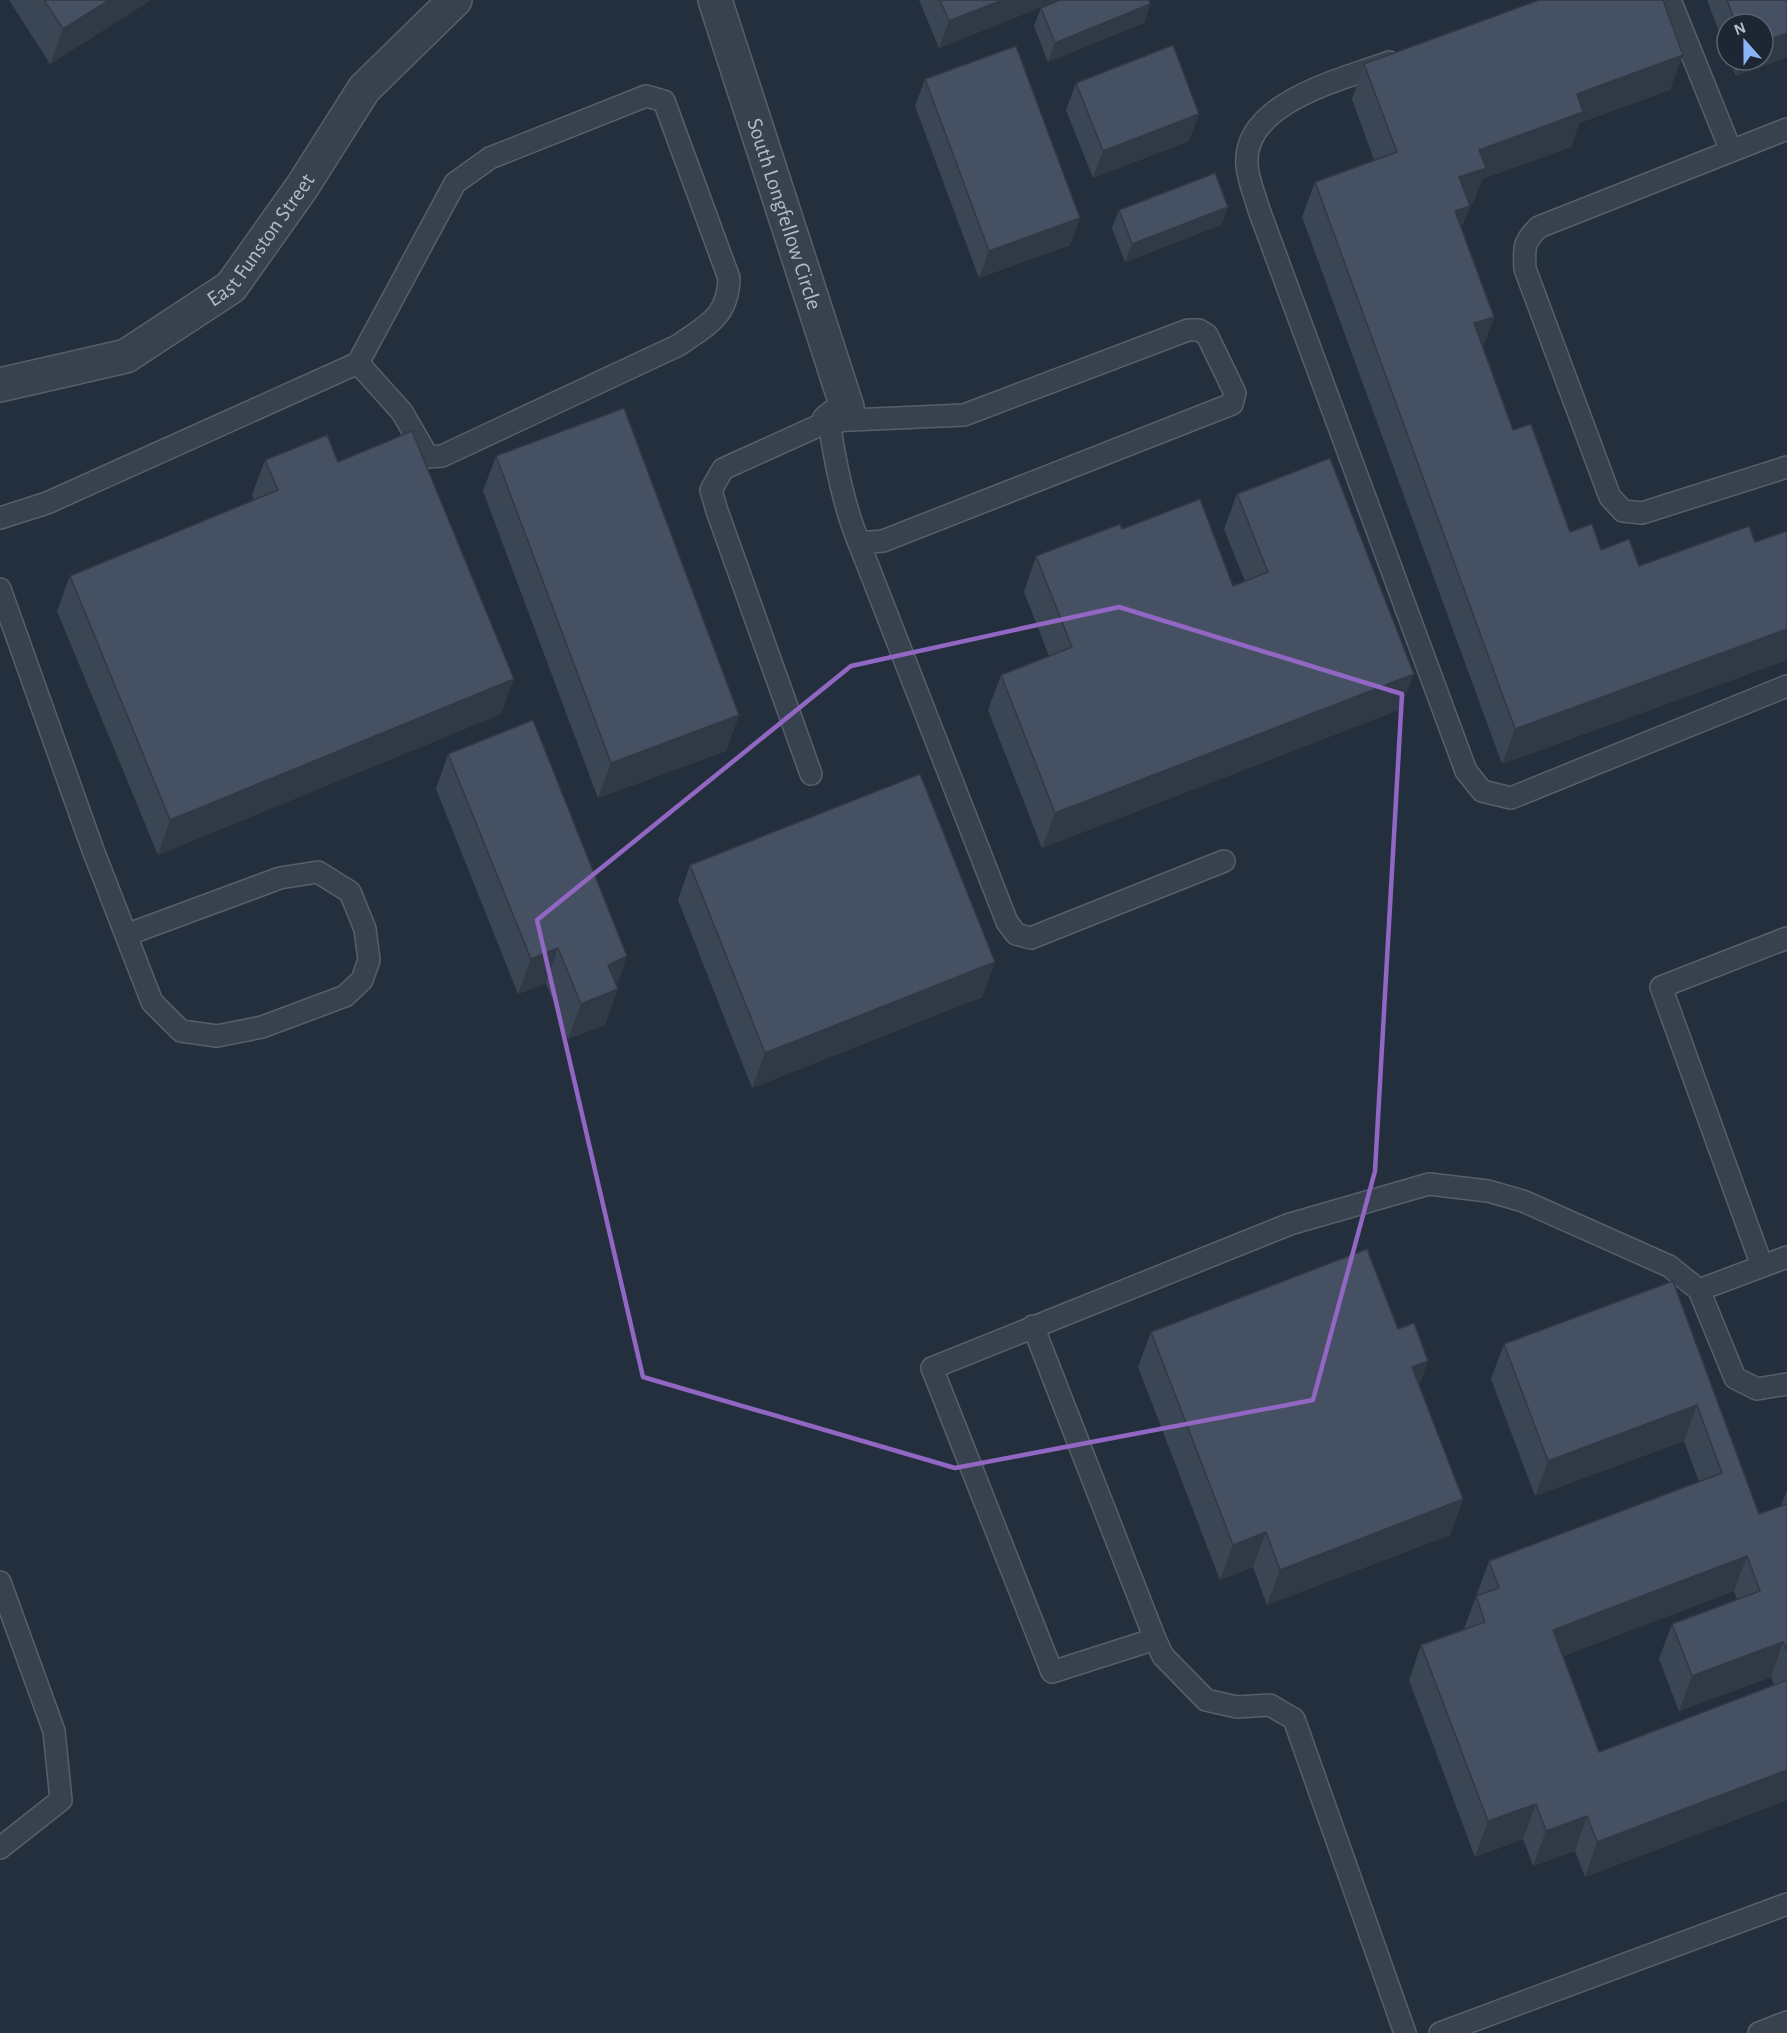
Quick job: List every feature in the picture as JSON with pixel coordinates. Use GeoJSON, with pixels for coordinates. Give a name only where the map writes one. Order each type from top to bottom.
{"type":"FeatureCollection","features":[{"type":"Feature","properties":{"kind":"street","name":"East Funston Street"},"geometry":{"type":"LineString","coordinates":[[0,385],[126,356],[231,287],[302,188],[364,89],[455,0]]}},
{"type":"Feature","properties":{"kind":"street","name":"South Longfellow Circle"},"geometry":{"type":"LineString","coordinates":[[715,0],[847,407],[829,421]]}},
{"type":"Feature","properties":{"kind":"lane"},"geometry":{"type":"LineString","coordinates":[[1670,0],[1731,151]]}},
{"type":"Feature","properties":{"kind":"lane"},"geometry":{"type":"LineString","coordinates":[[1409,54],[1291,99],[1269,114],[1251,140],[1247,164],[1258,210],[1466,771],[1482,791],[1511,798],[1787,687]]}},
{"type":"Feature","properties":{"kind":"lane"},"geometry":{"type":"LineString","coordinates":[[0,518],[47,503],[358,363],[454,183],[490,158],[646,96],[664,101],[729,278],[728,298],[715,320],[679,345],[442,456],[428,457],[402,412],[358,363]]}},
{"type":"Feature","properties":{"kind":"lane"},"geometry":{"type":"LineString","coordinates":[[1787,129],[1539,227],[1527,238],[1525,268],[1610,497],[1623,511],[1642,513],[1787,467]]}},
{"type":"Feature","properties":{"kind":"lane"},"geometry":{"type":"LineString","coordinates":[[811,774],[711,490],[723,469],[829,421],[964,416],[1188,330],[1199,330],[1207,335],[1235,393],[1232,404],[884,541],[859,543]]}},
{"type":"Feature","properties":{"kind":"lane"},"geometry":{"type":"LineString","coordinates":[[829,421],[835,462],[849,519],[1007,922],[1016,934],[1031,938],[1224,861]]}},
{"type":"Feature","properties":{"kind":"lane"},"geometry":{"type":"LineString","coordinates":[[0,589],[126,935],[152,1002],[181,1031],[218,1036],[262,1027],[345,996],[363,980],[369,960],[364,929],[350,892],[318,872],[280,878],[126,935]]}},
{"type":"Feature","properties":{"kind":"lane"},"geometry":{"type":"LineString","coordinates":[[1762,1266],[1661,987],[1787,938]]}},
{"type":"Feature","properties":{"kind":"lane"},"geometry":{"type":"LineString","coordinates":[[1155,1639],[1052,1672],[932,1368],[1290,1224],[1429,1184],[1488,1191],[1523,1201],[1669,1266],[1699,1290],[1735,1378],[1757,1389],[1787,1384]]}},
{"type":"Feature","properties":{"kind":"lane"},"geometry":{"type":"LineString","coordinates":[[1699,1290],[1787,1257]]}},
{"type":"Feature","properties":{"kind":"lane"},"geometry":{"type":"LineString","coordinates":[[1033,1326],[1163,1656],[1206,1700],[1237,1707],[1270,1705],[1294,1719],[1405,2033]]}},
{"type":"Feature","properties":{"kind":"lane"},"geometry":{"type":"LineString","coordinates":[[0,1582],[54,1731],[61,1800],[0,1848]]}},
{"type":"Feature","properties":{"kind":"lane"},"geometry":{"type":"LineString","coordinates":[[1440,2033],[1787,1904]]}},
{"type":"Feature","properties":{"kind":"lane"},"geometry":{"type":"LineString","coordinates":[[1759,2033],[1787,2022]]}},
{"type":"Feature","properties":{"kind":"highlighted area"},"geometry":{"type":"Polygon","coordinates":[[[1119,607],[1402,694],[1375,1171],[1313,1400],[955,1468],[643,1377],[537,920],[851,666],[1119,607]]]}},
{"type":"Feature","properties":{"kind":"building"},"geometry":{"type":"Polygon","coordinates":[[[44,0],[109,0],[63,29],[44,0]]]}},
{"type":"Feature","properties":{"kind":"building"},"geometry":{"type":"Polygon","coordinates":[[[940,0],[1002,0],[949,21],[940,0]]]}},
{"type":"Feature","properties":{"kind":"building"},"geometry":{"type":"Polygon","coordinates":[[[1060,0],[1149,0],[1150,4],[1055,43],[1041,8],[1060,0]]]}},
{"type":"Feature","properties":{"kind":"building"},"geometry":{"type":"Polygon","coordinates":[[[1539,0],[1663,0],[1683,55],[1577,94],[1583,112],[1479,150],[1486,168],[1459,177],[1470,206],[1455,211],[1494,317],[1474,323],[1513,430],[1531,424],[1570,532],[1592,524],[1601,550],[1629,539],[1639,566],[1749,526],[1755,542],[1787,531],[1787,629],[1515,729],[1315,182],[1397,152],[1364,64],[1539,0]]]}},
{"type":"Feature","properties":{"kind":"building"},"geometry":{"type":"Polygon","coordinates":[[[1727,0],[1787,0],[1787,33],[1775,38],[1775,12],[1732,12],[1727,0]]]}},
{"type":"Feature","properties":{"kind":"building"},"geometry":{"type":"Polygon","coordinates":[[[1173,45],[1199,114],[1103,151],[1076,83],[1173,45]]]}},
{"type":"Feature","properties":{"kind":"building"},"geometry":{"type":"Polygon","coordinates":[[[1016,46],[1080,218],[989,251],[925,79],[1016,46]]]}},
{"type":"Feature","properties":{"kind":"building"},"geometry":{"type":"Polygon","coordinates":[[[1215,173],[1228,207],[1132,244],[1119,210],[1215,173]]]}},
{"type":"Feature","properties":{"kind":"building"},"geometry":{"type":"Polygon","coordinates":[[[624,408],[739,715],[611,763],[496,456],[624,408]]]}},
{"type":"Feature","properties":{"kind":"building"},"geometry":{"type":"Polygon","coordinates":[[[412,431],[514,679],[170,820],[70,576],[278,490],[265,460],[327,435],[338,462],[412,431]]]}},
{"type":"Feature","properties":{"kind":"building"},"geometry":{"type":"Polygon","coordinates":[[[1330,458],[1414,674],[1055,813],[1001,675],[1072,647],[1036,556],[1120,524],[1122,529],[1200,499],[1233,586],[1268,572],[1237,494],[1330,458]]]}},
{"type":"Feature","properties":{"kind":"building"},"geometry":{"type":"Polygon","coordinates":[[[533,720],[627,956],[608,965],[618,989],[581,1004],[558,948],[531,959],[448,754],[533,720]]]}},
{"type":"Feature","properties":{"kind":"building"},"geometry":{"type":"Polygon","coordinates":[[[920,774],[995,962],[765,1053],[690,865],[920,774]]]}},
{"type":"Feature","properties":{"kind":"building"},"geometry":{"type":"Polygon","coordinates":[[[1367,1249],[1398,1329],[1414,1323],[1428,1361],[1412,1367],[1463,1499],[1280,1570],[1266,1532],[1233,1545],[1151,1332],[1367,1249]]]}},
{"type":"Feature","properties":{"kind":"building"},"geometry":{"type":"Polygon","coordinates":[[[1673,1281],[1759,1514],[1787,1504],[1787,1651],[1783,1642],[1692,1676],[1672,1624],[1760,1591],[1747,1556],[1553,1630],[1599,1752],[1787,1680],[1787,1770],[1597,1842],[1587,1816],[1546,1831],[1536,1804],[1488,1821],[1421,1645],[1485,1622],[1476,1596],[1499,1588],[1489,1561],[1722,1473],[1697,1405],[1548,1461],[1504,1344],[1673,1281]]]}}]}
